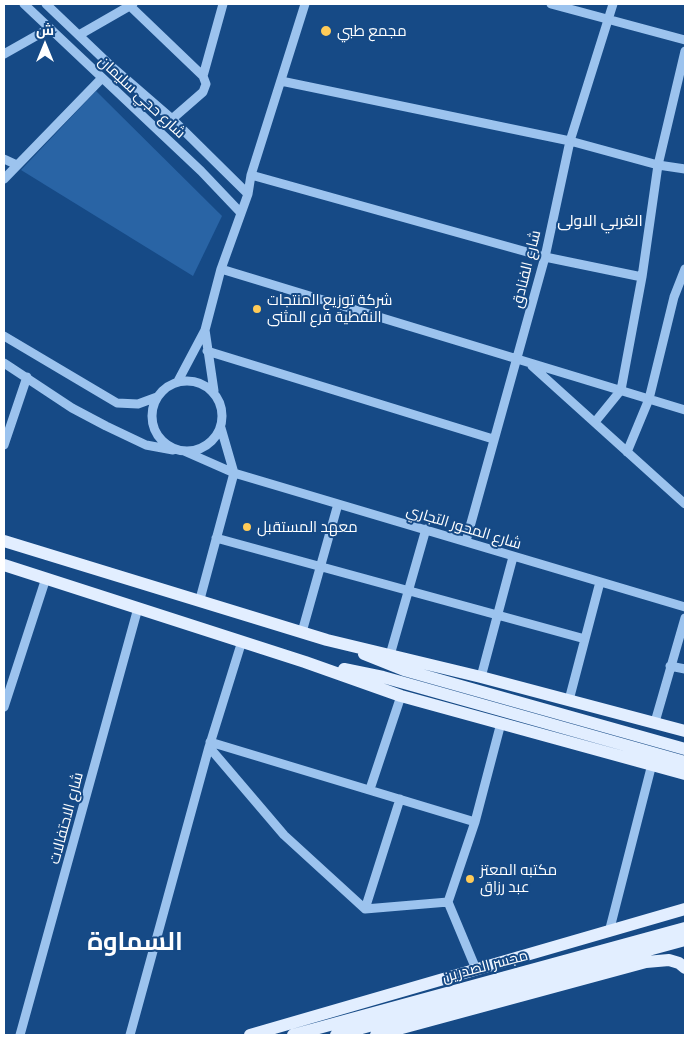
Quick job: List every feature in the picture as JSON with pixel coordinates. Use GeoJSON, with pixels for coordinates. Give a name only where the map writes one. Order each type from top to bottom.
{"type":"FeatureCollection","features":[{"type":"Feature","properties":{"kind":"main road"},"geometry":{"type":"LineString","coordinates":[[4,542],[200,599],[327,640],[481,677],[685,731]]}},
{"type":"Feature","properties":{"kind":"main road"},"geometry":{"type":"LineString","coordinates":[[4,565],[242,641],[401,696],[685,774]]}},
{"type":"Feature","properties":{"kind":"main road"},"geometry":{"type":"LineString","coordinates":[[327,640],[401,676],[685,762]]}},
{"type":"Feature","properties":{"kind":"main road"},"geometry":{"type":"LineString","coordinates":[[305,662],[401,676],[685,749]]}},
{"type":"Feature","properties":{"kind":"main road"},"geometry":{"type":"LineString","coordinates":[[250,1035],[685,909]]}},
{"type":"Feature","properties":{"kind":"main road","name":"مجسر الصدرين"},"geometry":{"type":"LineString","coordinates":[[293,1035],[685,928]]}},
{"type":"Feature","properties":{"kind":"main road","name":"مجسر الصدرين"},"geometry":{"type":"LineString","coordinates":[[336,1035],[685,940]]}},
{"type":"Feature","properties":{"kind":"main road"},"geometry":{"type":"LineString","coordinates":[[376,1035],[646,962],[669,960],[679,963],[685,968]]}},
{"type":"Feature","properties":{"kind":"street","name":"شارع حجي سليمان"},"geometry":{"type":"LineString","coordinates":[[24,4],[201,171],[240,212]]}},
{"type":"Feature","properties":{"kind":"street","name":"شارع حجي سليمان"},"geometry":{"type":"LineString","coordinates":[[46,4],[172,119],[248,194]]}},
{"type":"Feature","properties":{"kind":"street"},"geometry":{"type":"LineString","coordinates":[[203,76],[223,4]]}},
{"type":"Feature","properties":{"kind":"street"},"geometry":{"type":"LineString","coordinates":[[178,381],[205,330],[221,269],[248,194],[251,175],[305,4]]}},
{"type":"Feature","properties":{"kind":"street"},"geometry":{"type":"LineString","coordinates":[[551,4],[685,40]]}},
{"type":"Feature","properties":{"kind":"street","name":"شارع الفنادق"},"geometry":{"type":"LineString","coordinates":[[466,541],[545,257],[570,141],[613,4]]}},
{"type":"Feature","properties":{"kind":"street"},"geometry":{"type":"LineString","coordinates":[[79,35],[132,5],[203,76],[206,84],[203,92],[172,119]]}},
{"type":"Feature","properties":{"kind":"street"},"geometry":{"type":"LineString","coordinates":[[4,54],[50,28]]}},
{"type":"Feature","properties":{"kind":"street"},"geometry":{"type":"LineString","coordinates":[[595,422],[621,390],[642,277],[658,165],[685,51]]}},
{"type":"Feature","properties":{"kind":"street"},"geometry":{"type":"LineString","coordinates":[[4,179],[102,78]]}},
{"type":"Feature","properties":{"kind":"street"},"geometry":{"type":"LineString","coordinates":[[281,81],[570,141],[658,165],[685,170]]}},
{"type":"Feature","properties":{"kind":"street"},"geometry":{"type":"LineString","coordinates":[[4,159],[17,165]]}},
{"type":"Feature","properties":{"kind":"street"},"geometry":{"type":"LineString","coordinates":[[251,175],[545,257],[642,277]]}},
{"type":"Feature","properties":{"kind":"street"},"geometry":{"type":"LineString","coordinates":[[221,269],[685,410]]}},
{"type":"Feature","properties":{"kind":"street"},"geometry":{"type":"LineString","coordinates":[[627,452],[649,399],[674,297],[685,269]]}},
{"type":"Feature","properties":{"kind":"street"},"geometry":{"type":"LineString","coordinates":[[205,330],[214,391]]}},
{"type":"Feature","properties":{"kind":"street"},"geometry":{"type":"LineString","coordinates":[[4,336],[117,403],[138,404],[157,397]]}},
{"type":"Feature","properties":{"kind":"street"},"geometry":{"type":"LineString","coordinates":[[207,351],[493,439]]}},
{"type":"Feature","properties":{"kind":"street"},"geometry":{"type":"LineString","coordinates":[[4,362],[72,408],[146,445],[184,451],[198,450],[208,445],[221,428]]}},
{"type":"Feature","properties":{"kind":"street"},"geometry":{"type":"LineString","coordinates":[[530,364],[685,504]]}},
{"type":"Feature","properties":{"kind":"street"},"geometry":{"type":"LineString","coordinates":[[4,445],[27,377]]}},
{"type":"Feature","properties":{"kind":"street"},"geometry":{"type":"LineString","coordinates":[[174,450],[155,431],[152,419],[157,397],[166,387],[178,381],[191,380],[203,383],[214,391],[221,402],[223,415],[221,428],[234,473],[200,599]]}},
{"type":"Feature","properties":{"kind":"street","name":"شارع المحور التجاري"},"geometry":{"type":"LineString","coordinates":[[184,451],[234,473],[685,607]]}},
{"type":"Feature","properties":{"kind":"street"},"geometry":{"type":"LineString","coordinates":[[302,632],[338,504]]}},
{"type":"Feature","properties":{"kind":"street"},"geometry":{"type":"LineString","coordinates":[[390,655],[407,590],[426,529]]}},
{"type":"Feature","properties":{"kind":"street"},"geometry":{"type":"LineString","coordinates":[[216,538],[585,639]]}},
{"type":"Feature","properties":{"kind":"street"},"geometry":{"type":"LineString","coordinates":[[481,677],[513,556]]}},
{"type":"Feature","properties":{"kind":"street"},"geometry":{"type":"LineString","coordinates":[[4,705],[46,578]]}},
{"type":"Feature","properties":{"kind":"street"},"geometry":{"type":"LineString","coordinates":[[569,700],[600,582]]}},
{"type":"Feature","properties":{"kind":"street","name":"شارع الاحتفالات"},"geometry":{"type":"LineString","coordinates":[[20,1035],[138,608]]}},
{"type":"Feature","properties":{"kind":"street"},"geometry":{"type":"LineString","coordinates":[[655,722],[685,618]]}},
{"type":"Feature","properties":{"kind":"street"},"geometry":{"type":"LineString","coordinates":[[130,1035],[209,745],[242,641]]}},
{"type":"Feature","properties":{"kind":"street"},"geometry":{"type":"LineString","coordinates":[[670,666],[685,669]]}},
{"type":"Feature","properties":{"kind":"street"},"geometry":{"type":"LineString","coordinates":[[370,789],[401,696]]}},
{"type":"Feature","properties":{"kind":"street"},"geometry":{"type":"LineString","coordinates":[[476,969],[448,902],[475,822],[501,723]]}},
{"type":"Feature","properties":{"kind":"street"},"geometry":{"type":"LineString","coordinates":[[209,745],[370,789],[475,822]]}},
{"type":"Feature","properties":{"kind":"street"},"geometry":{"type":"LineString","coordinates":[[209,745],[284,835],[366,909],[448,902]]}},
{"type":"Feature","properties":{"kind":"street"},"geometry":{"type":"LineString","coordinates":[[609,932],[652,764]]}},
{"type":"Feature","properties":{"kind":"street"},"geometry":{"type":"LineString","coordinates":[[366,909],[400,799]]}},
{"type":"Feature","properties":{"kind":"shaded area"},"geometry":{"type":"Polygon","coordinates":[[[96,91],[222,216],[193,276],[21,170],[96,91]]]}},
{"type":"Feature","properties":{"kind":"place","name":"مجمع طبي"},"geometry":{"type":"Point","coordinates":[326,31]}},
{"type":"Feature","properties":{"kind":"place","name":"شركة توزيع المنتجات النفطية فرع المثنى"},"geometry":{"type":"Point","coordinates":[257,309]}},
{"type":"Feature","properties":{"kind":"place","name":"معهد المستقبل"},"geometry":{"type":"Point","coordinates":[247,527]}},
{"type":"Feature","properties":{"kind":"place","name":"مكتبه المعتز عبد رزاق"},"geometry":{"type":"Point","coordinates":[470,879]}},
{"type":"Feature","properties":{"kind":"district","name":"الغربي الاولى"},"geometry":{"type":"Point","coordinates":[600,221]}},
{"type":"Feature","properties":{"kind":"district","name":"السماوة"},"geometry":{"type":"Point","coordinates":[135,942]}}]}
